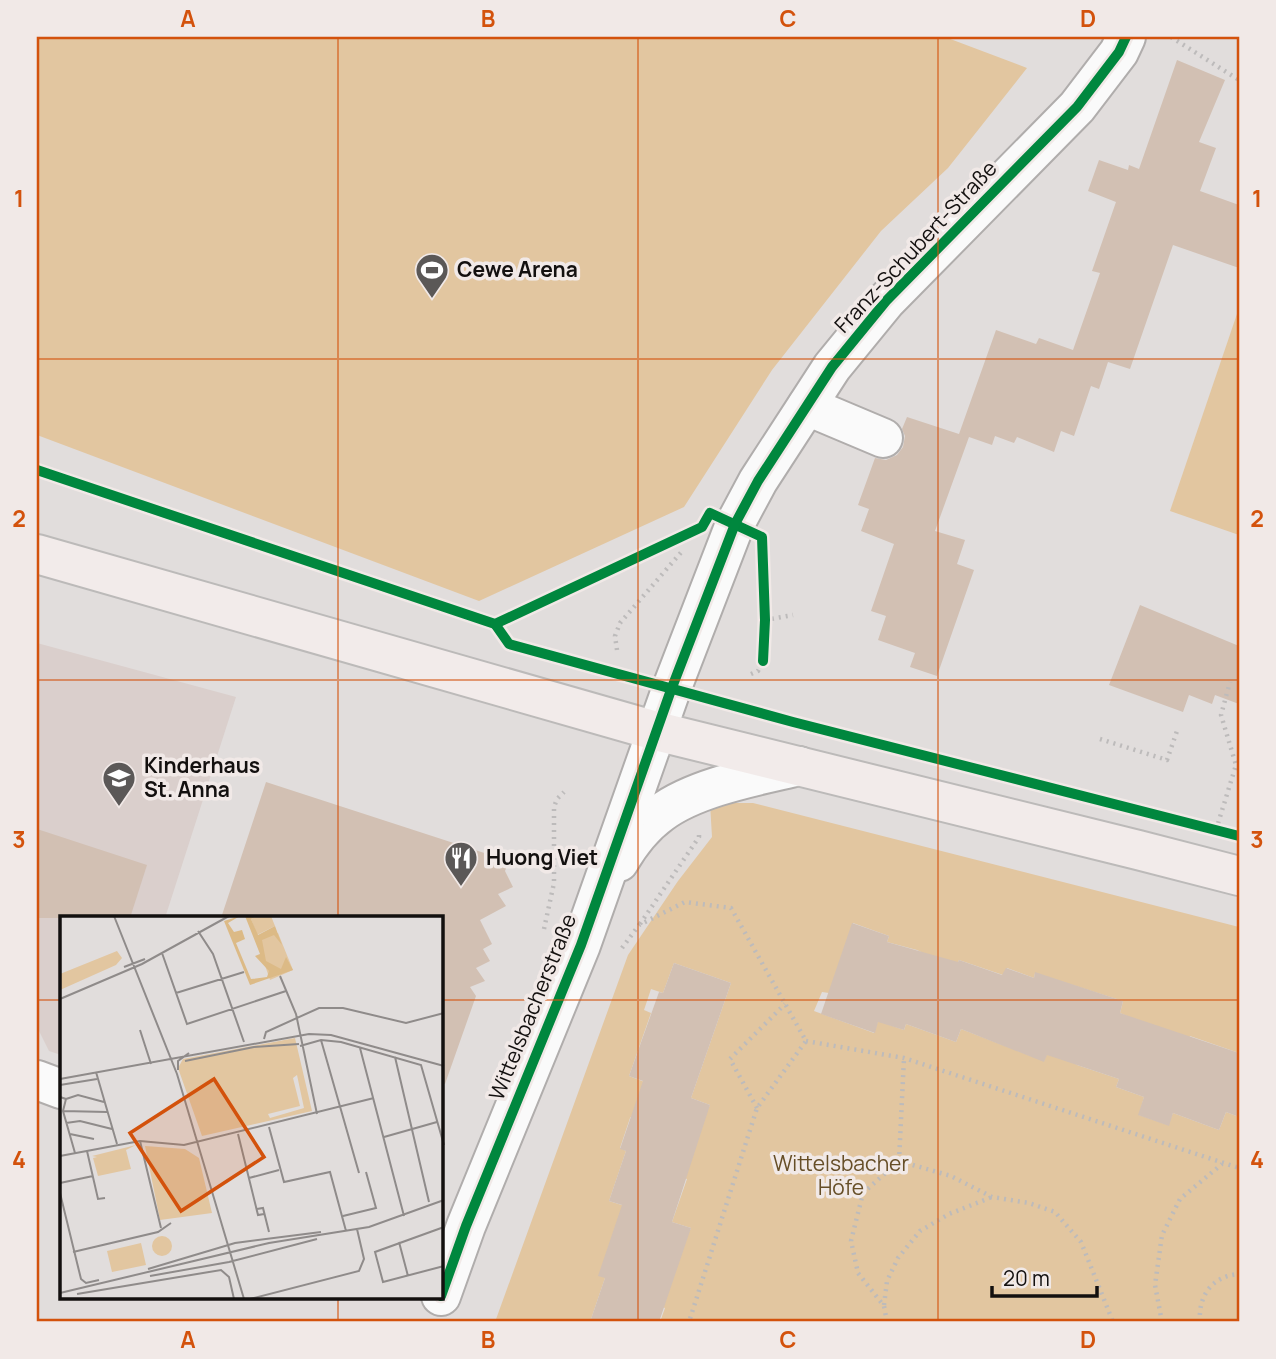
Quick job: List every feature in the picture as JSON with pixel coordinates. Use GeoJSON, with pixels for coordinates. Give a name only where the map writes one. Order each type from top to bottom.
{"type":"FeatureCollection","features":[{"type":"Feature","properties":{"kind":"main road"},"geometry":{"type":"LineString","coordinates":[[37,554],[656,730],[1239,876]]}},
{"type":"Feature","properties":{"kind":"street","name":"Franz-Schubert-Straße"},"geometry":{"type":"LineString","coordinates":[[656,730],[735,524],[758,481],[832,367],[886,301],[1077,107],[1111,42]]}},
{"type":"Feature","properties":{"kind":"street"},"geometry":{"type":"LineString","coordinates":[[807,405],[883,438]]}},
{"type":"Feature","properties":{"kind":"street","name":"Wittelsbacherstraße"},"geometry":{"type":"LineString","coordinates":[[443,1285],[454,1221],[581,945],[656,730]]}},
{"type":"Feature","properties":{"kind":"street","name":"Wittelsbacherstraße"},"geometry":{"type":"LineString","coordinates":[[598,893],[634,838],[661,813],[712,790],[799,766]]}},
{"type":"Feature","properties":{"kind":"street"},"geometry":{"type":"LineString","coordinates":[[37,1080],[60,1088]]}},
{"type":"Feature","properties":{"kind":"street","name":"Wittelsbacherstraße"},"geometry":{"type":"LineString","coordinates":[[431,1322],[440,1300]]}},
{"type":"Feature","properties":{"kind":"path"},"geometry":{"type":"LineString","coordinates":[[1171,37],[1239,80]]}},
{"type":"Feature","properties":{"kind":"path"},"geometry":{"type":"LineString","coordinates":[[735,524],[762,537],[765,620],[763,661],[758,671],[751,674]]}},
{"type":"Feature","properties":{"kind":"path"},"geometry":{"type":"LineString","coordinates":[[617,650],[615,636],[620,624],[686,546]]}},
{"type":"Feature","properties":{"kind":"path"},"geometry":{"type":"LineString","coordinates":[[765,620],[793,615]]}},
{"type":"Feature","properties":{"kind":"path"},"geometry":{"type":"LineString","coordinates":[[1216,830],[1236,765],[1221,715],[1230,682]]}},
{"type":"Feature","properties":{"kind":"path"},"geometry":{"type":"LineString","coordinates":[[1100,739],[1167,760],[1177,731]]}},
{"type":"Feature","properties":{"kind":"path"},"geometry":{"type":"LineString","coordinates":[[564,792],[554,807],[554,883],[543,937],[616,956],[699,837],[698,828]]}},
{"type":"Feature","properties":{"kind":"path"},"geometry":{"type":"LineString","coordinates":[[639,925],[685,902],[731,908],[806,1041]]}},
{"type":"Feature","properties":{"kind":"path"},"geometry":{"type":"LineString","coordinates":[[757,1108],[730,1059],[785,1004]]}},
{"type":"Feature","properties":{"kind":"path"},"geometry":{"type":"LineString","coordinates":[[806,1041],[904,1058],[1239,1168]]}},
{"type":"Feature","properties":{"kind":"path"},"geometry":{"type":"LineString","coordinates":[[689,1322],[757,1108],[806,1041]]}},
{"type":"Feature","properties":{"kind":"path"},"geometry":{"type":"LineString","coordinates":[[884,1306],[858,1273],[851,1241],[863,1194],[900,1161],[904,1058]]}},
{"type":"Feature","properties":{"kind":"path"},"geometry":{"type":"LineString","coordinates":[[900,1161],[951,1176],[992,1196],[1029,1203],[1055,1212],[1081,1242],[1113,1322]]}},
{"type":"Feature","properties":{"kind":"path"},"geometry":{"type":"LineString","coordinates":[[1162,1322],[1155,1285],[1162,1236],[1180,1199],[1223,1164]]}},
{"type":"Feature","properties":{"kind":"path"},"geometry":{"type":"LineString","coordinates":[[887,1322],[884,1306],[887,1281],[898,1258],[920,1231],[949,1214],[992,1196]]}},
{"type":"Feature","properties":{"kind":"path"},"geometry":{"type":"LineString","coordinates":[[1199,1322],[1202,1300],[1209,1288],[1219,1279],[1239,1274]]}},
{"type":"Feature","properties":{"kind":"shaded area","name":"Kinderhaus St. Anna"},"geometry":{"type":"Polygon","coordinates":[[[37,643],[236,697],[166,916],[60,916],[60,1055],[49,1051],[37,1027],[37,643]]]}},
{"type":"Feature","properties":{"kind":"green space","name":"Cewe Arena"},"geometry":{"type":"Polygon","coordinates":[[[37,37],[945,37],[1027,68],[948,168],[881,231],[772,370],[684,507],[479,601],[37,435],[37,37]]]}},
{"type":"Feature","properties":{"kind":"green space"},"geometry":{"type":"Polygon","coordinates":[[[1239,308],[1239,535],[1170,511],[1239,308]]]}},
{"type":"Feature","properties":{"kind":"green space","name":"Wittelsbacher Höfe"},"geometry":{"type":"Polygon","coordinates":[[[710,803],[753,803],[1239,927],[1239,1053],[1190,1036],[1188,1042],[1120,1013],[1123,1001],[1035,973],[1034,978],[1007,968],[1003,975],[959,960],[955,969],[917,950],[887,942],[889,936],[853,923],[829,993],[822,992],[814,1011],[874,1033],[878,1021],[904,1030],[906,1024],[956,1042],[961,1029],[1044,1061],[1050,1046],[1077,1065],[1119,1079],[1116,1087],[1144,1097],[1139,1115],[1168,1125],[1173,1113],[1219,1130],[1226,1112],[1239,1117],[1239,1322],[660,1322],[665,1308],[654,1304],[691,1228],[672,1222],[687,1179],[676,1175],[710,1105],[691,1098],[731,983],[674,963],[663,993],[651,989],[644,1010],[651,1013],[629,1076],[655,1086],[630,1118],[620,1148],[626,1151],[609,1201],[634,1209],[590,1322],[495,1322],[628,955],[678,881],[712,837],[710,803]]]}},
{"type":"Feature","properties":{"kind":"building"},"geometry":{"type":"Polygon","coordinates":[[[1177,60],[1225,80],[1199,142],[1216,148],[1200,191],[1239,205],[1239,268],[1173,245],[1130,369],[1108,362],[1099,389],[1091,386],[1074,436],[1061,431],[1054,452],[1017,437],[1014,443],[995,436],[992,445],[969,437],[935,531],[965,540],[957,564],[974,570],[937,676],[910,667],[915,653],[878,640],[886,616],[871,611],[894,544],[861,531],[869,509],[858,505],[875,458],[886,460],[897,455],[903,447],[905,436],[902,429],[907,417],[959,434],[996,330],[1036,344],[1039,338],[1073,350],[1100,273],[1092,271],[1116,202],[1088,191],[1099,160],[1128,170],[1129,165],[1139,169],[1177,60]]]}},
{"type":"Feature","properties":{"kind":"building"},"geometry":{"type":"Polygon","coordinates":[[[1140,605],[1239,646],[1239,704],[1215,695],[1212,704],[1189,695],[1183,712],[1109,685],[1140,605]]]}},
{"type":"Feature","properties":{"kind":"building"},"geometry":{"type":"Polygon","coordinates":[[[266,782],[509,861],[505,871],[513,887],[498,894],[506,906],[480,920],[492,944],[483,949],[490,961],[476,968],[485,981],[470,987],[476,996],[445,1084],[443,916],[222,916],[266,782]]]}},
{"type":"Feature","properties":{"kind":"building"},"geometry":{"type":"Polygon","coordinates":[[[37,829],[147,865],[131,916],[37,918],[37,829]]]}},
{"type":"Feature","properties":{"kind":"building"},"geometry":{"type":"Polygon","coordinates":[[[852,923],[889,936],[887,942],[958,962],[959,960],[1002,975],[1006,968],[1034,978],[1035,972],[1123,1001],[1120,1013],[1239,1053],[1239,1117],[1226,1112],[1219,1130],[1173,1113],[1169,1126],[1138,1115],[1144,1097],[1116,1087],[1119,1079],[1047,1055],[1044,1062],[961,1029],[956,1042],[906,1024],[904,1030],[878,1022],[875,1033],[821,1014],[852,923]]]}},
{"type":"Feature","properties":{"kind":"building"},"geometry":{"type":"Polygon","coordinates":[[[674,963],[731,983],[691,1098],[710,1105],[672,1222],[691,1228],[659,1322],[590,1322],[605,1278],[598,1276],[622,1205],[609,1201],[626,1151],[620,1149],[643,1081],[629,1076],[659,992],[663,993],[674,963]]]}},
{"type":"Feature","properties":{"kind":"cycle path"},"geometry":{"type":"LineString","coordinates":[[443,1290],[466,1226],[581,945],[671,690],[735,524],[758,481],[832,367],[886,301],[1077,107],[1119,52],[1126,37]]}},
{"type":"Feature","properties":{"kind":"cycle path"},"geometry":{"type":"LineString","coordinates":[[37,470],[495,624],[702,527],[710,513],[762,537],[765,620],[763,661]]}},
{"type":"Feature","properties":{"kind":"cycle path"},"geometry":{"type":"LineString","coordinates":[[495,624],[509,644],[793,722],[1239,836]]}},
{"type":"Feature","properties":{"kind":"place","name":"Cewe Arena"},"geometry":{"type":"Point","coordinates":[432,300]}},
{"type":"Feature","properties":{"kind":"place","name":"Kinderhaus St. Anna"},"geometry":{"type":"Point","coordinates":[119,808]}},
{"type":"Feature","properties":{"kind":"place","name":"Huong Viet"},"geometry":{"type":"Point","coordinates":[461,888]}}]}
